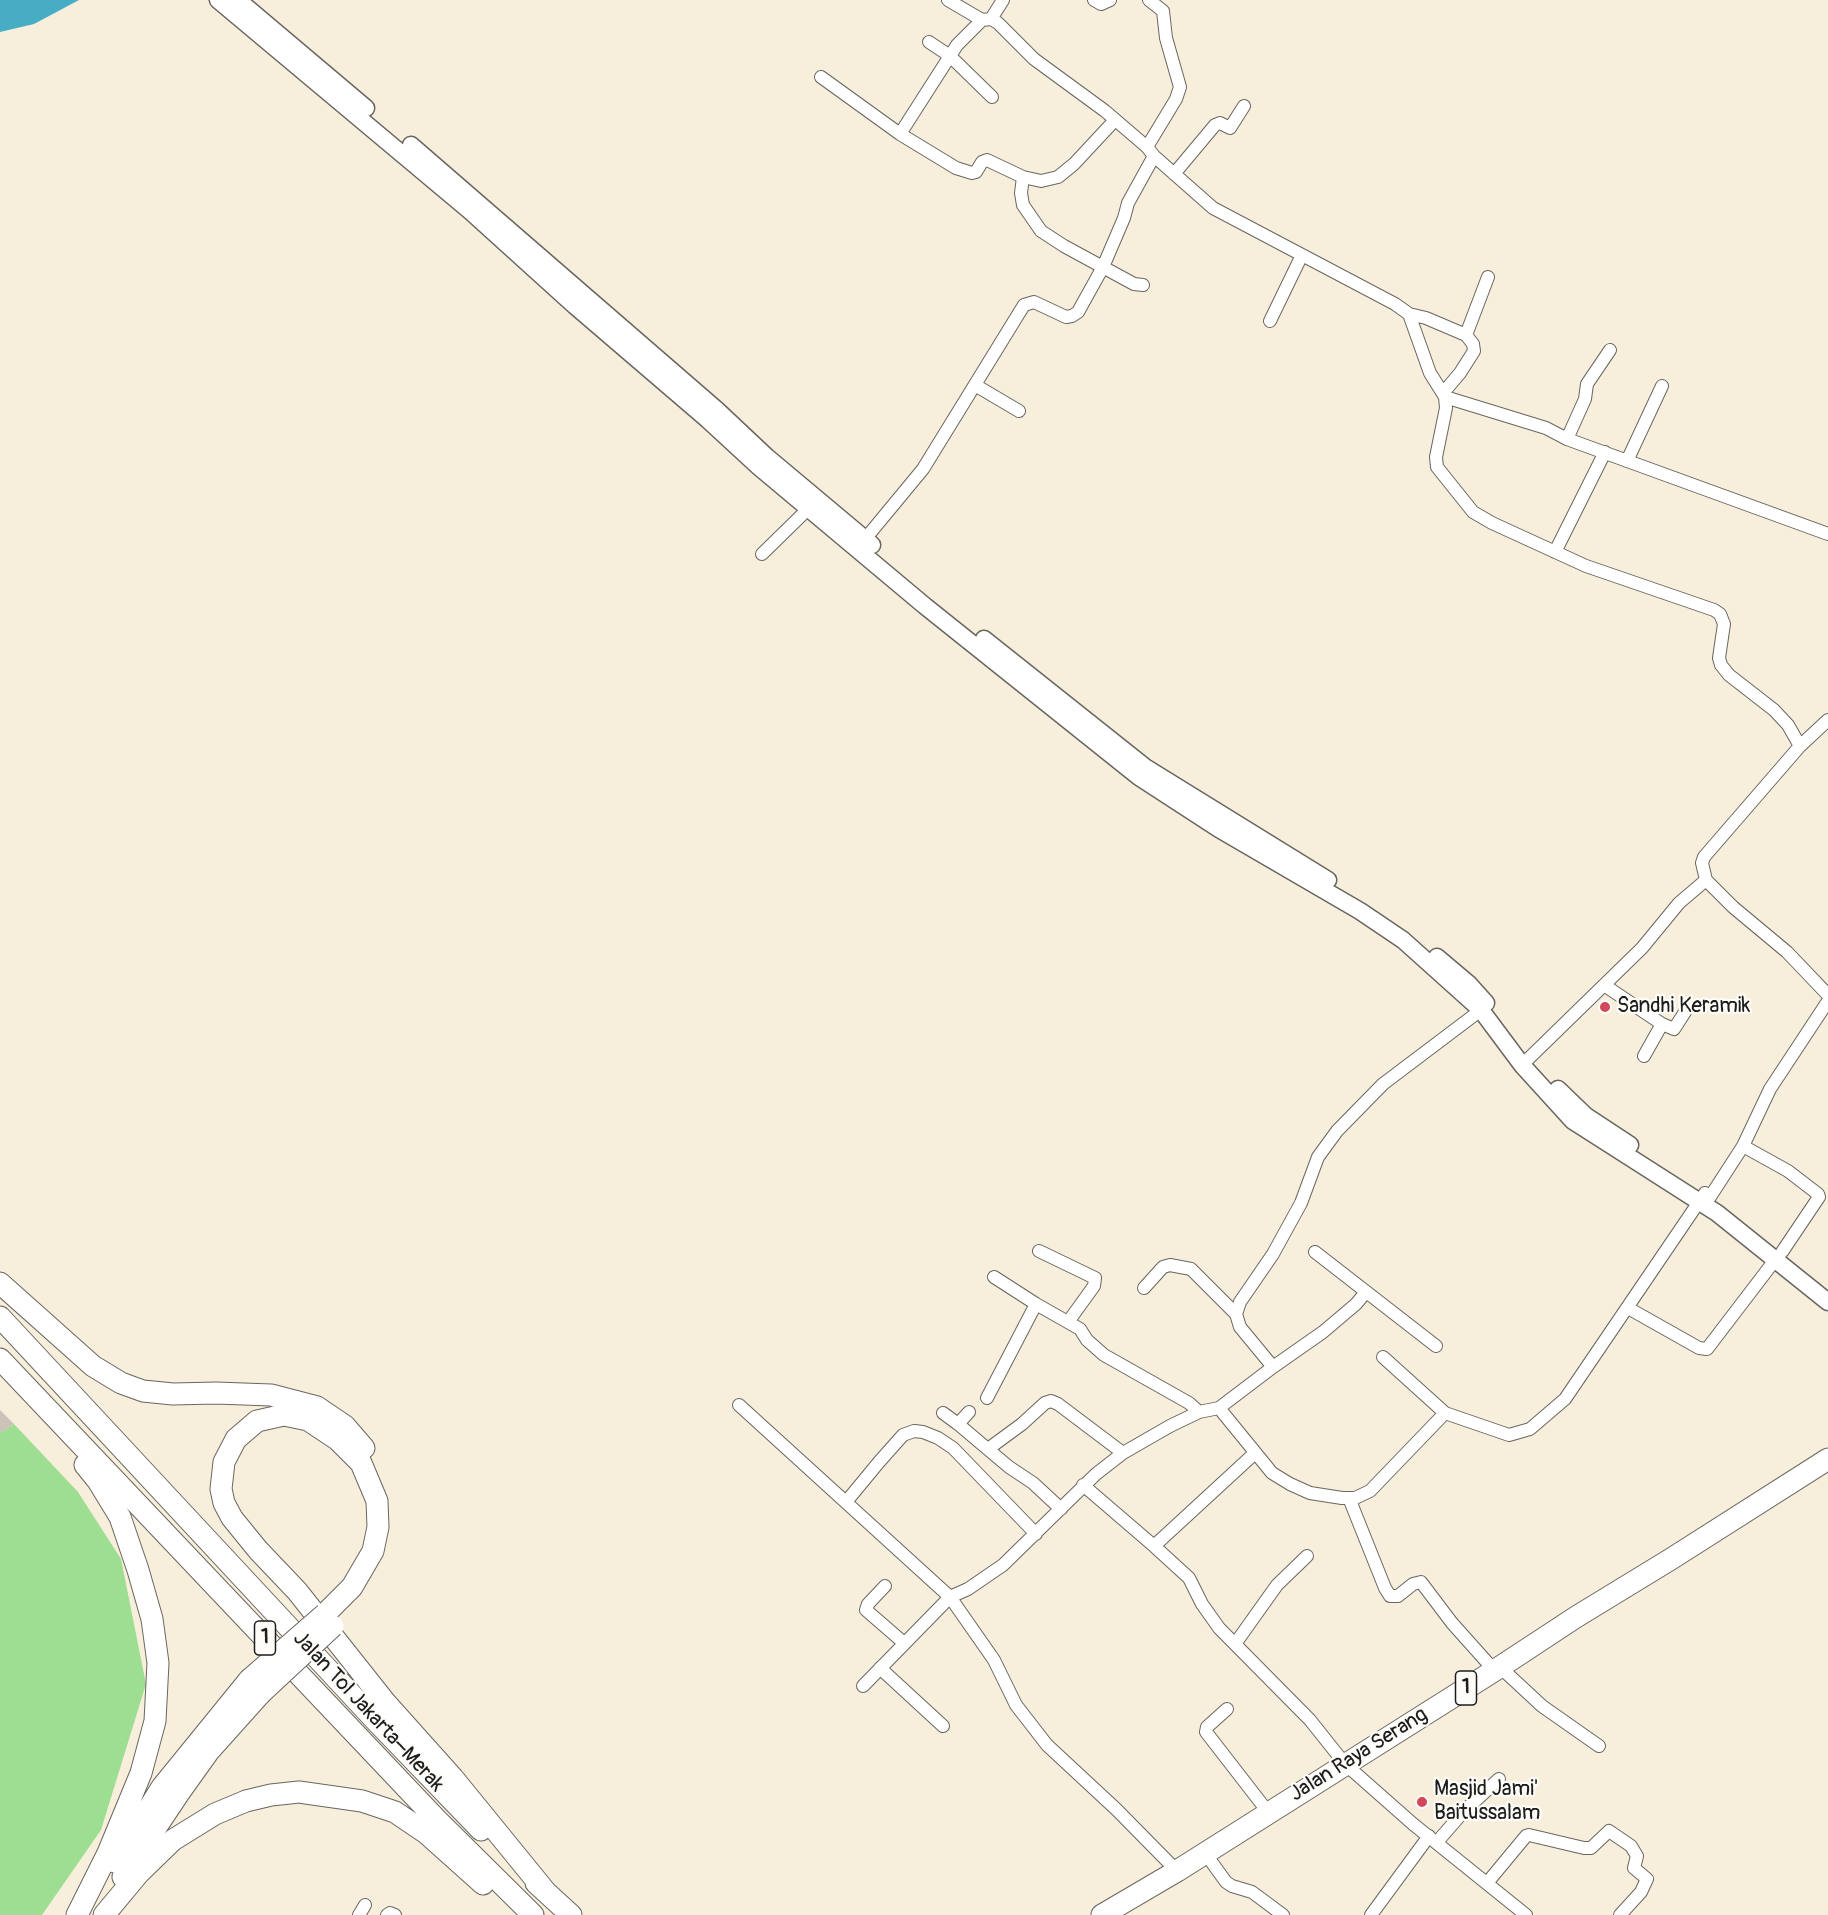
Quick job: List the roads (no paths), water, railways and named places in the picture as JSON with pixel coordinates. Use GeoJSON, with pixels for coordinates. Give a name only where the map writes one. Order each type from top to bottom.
{"type":"FeatureCollection","features":[{"type":"Feature","properties":{"kind":"highway"},"geometry":{"type":"LineString","coordinates":[[0,1283],[93,1366],[121,1383],[143,1391],[173,1394],[272,1395],[317,1407],[345,1426],[374,1460],[388,1501],[389,1529],[382,1557],[361,1594],[255,1686],[162,1787],[78,1915]]}},
{"type":"Feature","properties":{"kind":"highway","name":"Jalan Tol Jakarta–Merak"},"geometry":{"type":"LineString","coordinates":[[0,1317],[458,1808],[571,1915]]}},
{"type":"Feature","properties":{"kind":"highway","name":"Jalan Tol Jakarta–Merak"},"geometry":{"type":"LineString","coordinates":[[0,1359],[437,1820],[533,1915]]}},
{"type":"Feature","properties":{"kind":"highway"},"geometry":{"type":"LineString","coordinates":[[0,1368],[98,1481],[120,1517],[138,1570],[154,1630],[158,1663],[155,1721],[141,1773],[108,1854],[78,1915]]}},
{"type":"Feature","properties":{"kind":"highway"},"geometry":{"type":"LineString","coordinates":[[329,1620],[373,1551],[378,1527],[377,1501],[361,1463],[338,1440],[308,1420],[284,1415],[257,1421],[236,1439],[224,1462],[221,1489],[224,1503],[232,1518],[258,1550],[297,1591],[385,1702],[453,1778],[545,1891]]}},
{"type":"Feature","properties":{"kind":"highway","name":"Jalan Raya Serang"},"geometry":{"type":"LineString","coordinates":[[1102,1915],[1177,1871],[1828,1459]]}},
{"type":"Feature","properties":{"kind":"highway"},"geometry":{"type":"LineString","coordinates":[[103,1915],[129,1868],[255,1686]]}},
{"type":"Feature","properties":{"kind":"highway"},"geometry":{"type":"LineString","coordinates":[[103,1915],[139,1873],[173,1840],[215,1814],[246,1801],[299,1792],[362,1801],[395,1812],[426,1833],[517,1915]]}},
{"type":"Feature","properties":{"kind":"street"},"geometry":{"type":"LineString","coordinates":[[218,0],[453,196],[575,306],[808,508],[861,544],[928,595],[1145,767],[1408,930],[1470,984],[1525,1061]]}},
{"type":"Feature","properties":{"kind":"street"},"geometry":{"type":"LineString","coordinates":[[238,0],[476,200],[717,410],[925,606],[1139,777],[1219,829],[1387,928],[1403,940],[1481,1010],[1525,1061],[1571,1103],[1595,1129],[1705,1197],[1779,1256],[1828,1302]]}},
{"type":"Feature","properties":{"kind":"street"},"geometry":{"type":"LineString","coordinates":[[948,0],[986,20],[998,23],[1034,59],[1115,120],[1213,208],[1409,314],[1426,318],[1466,335],[1473,344],[1474,351],[1444,395]]}},
{"type":"Feature","properties":{"kind":"street"},"geometry":{"type":"LineString","coordinates":[[900,134],[957,45],[986,20],[1003,0]]}},
{"type":"Feature","properties":{"kind":"street"},"geometry":{"type":"LineString","coordinates":[[1094,0],[1101,4],[1110,0]]}},
{"type":"Feature","properties":{"kind":"street"},"geometry":{"type":"LineString","coordinates":[[861,544],[922,469],[1024,305],[1034,302],[1066,317],[1078,312],[1088,297],[1180,87],[1166,38],[1163,10],[1149,0]]}},
{"type":"Feature","properties":{"kind":"street"},"geometry":{"type":"LineString","coordinates":[[929,42],[950,56],[992,97]]}},
{"type":"Feature","properties":{"kind":"street"},"geometry":{"type":"LineString","coordinates":[[821,77],[938,159],[967,172],[976,172],[982,162],[987,160],[1023,177],[1041,181],[1051,180],[1074,164],[1115,120]]}},
{"type":"Feature","properties":{"kind":"street"},"geometry":{"type":"LineString","coordinates":[[1174,174],[1215,125],[1220,123],[1230,128],[1244,106]]}},
{"type":"Feature","properties":{"kind":"street"},"geometry":{"type":"LineString","coordinates":[[1023,177],[1021,193],[1023,205],[1041,231],[1134,284],[1143,285]]}},
{"type":"Feature","properties":{"kind":"street"},"geometry":{"type":"LineString","coordinates":[[1270,321],[1301,256]]}},
{"type":"Feature","properties":{"kind":"street"},"geometry":{"type":"LineString","coordinates":[[1466,335],[1488,276]]}},
{"type":"Feature","properties":{"kind":"street"},"geometry":{"type":"LineString","coordinates":[[1409,314],[1430,373],[1444,395],[1446,408],[1436,457],[1438,471],[1480,517],[1586,566],[1687,600],[1720,614],[1724,624],[1719,658],[1721,665],[1729,675],[1774,710],[1788,725],[1800,746]]}},
{"type":"Feature","properties":{"kind":"street"},"geometry":{"type":"LineString","coordinates":[[1567,439],[1585,399],[1587,384],[1610,350]]}},
{"type":"Feature","properties":{"kind":"street"},"geometry":{"type":"LineString","coordinates":[[975,385],[1019,411]]}},
{"type":"Feature","properties":{"kind":"street"},"geometry":{"type":"LineString","coordinates":[[1627,460],[1662,386]]}},
{"type":"Feature","properties":{"kind":"street"},"geometry":{"type":"LineString","coordinates":[[1444,395],[1546,428],[1567,439],[1828,534]]}},
{"type":"Feature","properties":{"kind":"street"},"geometry":{"type":"LineString","coordinates":[[1555,552],[1605,452]]}},
{"type":"Feature","properties":{"kind":"street"},"geometry":{"type":"LineString","coordinates":[[762,554],[808,508]]}},
{"type":"Feature","properties":{"kind":"street"},"geometry":{"type":"LineString","coordinates":[[1828,720],[1800,746],[1704,857],[1702,863],[1706,880],[1733,907],[1787,952],[1828,995]]}},
{"type":"Feature","properties":{"kind":"street"},"geometry":{"type":"LineString","coordinates":[[1525,1061],[1642,948],[1679,903],[1706,880]]}},
{"type":"Feature","properties":{"kind":"street"},"geometry":{"type":"LineString","coordinates":[[1604,985],[1662,1024],[1674,1029],[1685,1012]]}},
{"type":"Feature","properties":{"kind":"street"},"geometry":{"type":"LineString","coordinates":[[1383,1357],[1444,1413],[1509,1435],[1530,1429],[1565,1399],[1743,1146],[1770,1089],[1828,1002]]}},
{"type":"Feature","properties":{"kind":"street"},"geometry":{"type":"LineString","coordinates":[[1273,1367],[1239,1327],[1236,1314],[1240,1302],[1273,1254],[1301,1203],[1318,1157],[1332,1137],[1383,1084],[1481,1010]]}},
{"type":"Feature","properties":{"kind":"street"},"geometry":{"type":"LineString","coordinates":[[1644,1056],[1662,1024]]}},
{"type":"Feature","properties":{"kind":"street"},"geometry":{"type":"LineString","coordinates":[[1629,1308],[1700,1348],[1707,1349],[1779,1256],[1819,1197],[1783,1167],[1743,1146]]}},
{"type":"Feature","properties":{"kind":"street"},"geometry":{"type":"LineString","coordinates":[[1039,1251],[1095,1278],[1094,1286],[1068,1322]]}},
{"type":"Feature","properties":{"kind":"street"},"geometry":{"type":"LineString","coordinates":[[1315,1251],[1436,1346]]}},
{"type":"Feature","properties":{"kind":"street"},"geometry":{"type":"LineString","coordinates":[[1779,1256],[1828,1288]]}},
{"type":"Feature","properties":{"kind":"street"},"geometry":{"type":"LineString","coordinates":[[1144,1288],[1163,1267],[1170,1265],[1191,1269],[1236,1314]]}},
{"type":"Feature","properties":{"kind":"street"},"geometry":{"type":"LineString","coordinates":[[994,1277],[1036,1305],[1080,1329],[1087,1340],[1104,1354],[1189,1403],[1199,1413]]}},
{"type":"Feature","properties":{"kind":"street"},"geometry":{"type":"LineString","coordinates":[[863,1686],[950,1597],[968,1590],[1003,1565],[1083,1485],[1123,1453],[1199,1413],[1219,1408],[1323,1332],[1356,1304],[1366,1292]]}},
{"type":"Feature","properties":{"kind":"street"},"geometry":{"type":"LineString","coordinates":[[987,1398],[1036,1305]]}},
{"type":"Feature","properties":{"kind":"street"},"geometry":{"type":"LineString","coordinates":[[988,1449],[1022,1424],[1045,1403],[1051,1401],[1123,1453]]}},
{"type":"Feature","properties":{"kind":"street"},"geometry":{"type":"LineString","coordinates":[[739,1405],[950,1597],[994,1660],[1016,1705],[1039,1736],[1177,1871]]}},
{"type":"Feature","properties":{"kind":"street"},"geometry":{"type":"LineString","coordinates":[[1219,1408],[1272,1473],[1310,1493],[1327,1497],[1349,1498],[1355,1498],[1370,1491],[1444,1413]]}},
{"type":"Feature","properties":{"kind":"street"},"geometry":{"type":"LineString","coordinates":[[958,1424],[969,1412]]}},
{"type":"Feature","properties":{"kind":"street"},"geometry":{"type":"LineString","coordinates":[[943,1413],[1018,1474],[1033,1483],[1061,1509]]}},
{"type":"Feature","properties":{"kind":"street"},"geometry":{"type":"LineString","coordinates":[[846,1502],[903,1435],[914,1431],[923,1432],[953,1448],[1035,1534]]}},
{"type":"Feature","properties":{"kind":"street"},"geometry":{"type":"LineString","coordinates":[[1154,1546],[1255,1453]]}},
{"type":"Feature","properties":{"kind":"street"},"geometry":{"type":"LineString","coordinates":[[1083,1485],[1189,1578],[1209,1615],[1310,1720],[1345,1764],[1526,1915]]}},
{"type":"Feature","properties":{"kind":"street"},"geometry":{"type":"LineString","coordinates":[[1349,1498],[1390,1596],[1398,1596],[1413,1584],[1420,1582],[1452,1623],[1497,1668],[1542,1706],[1599,1746]]}},
{"type":"Feature","properties":{"kind":"street"},"geometry":{"type":"LineString","coordinates":[[1235,1644],[1277,1585],[1307,1556]]}},
{"type":"Feature","properties":{"kind":"street"},"geometry":{"type":"LineString","coordinates":[[885,1586],[868,1604],[866,1610],[904,1643]]}},
{"type":"Feature","properties":{"kind":"street"},"geometry":{"type":"LineString","coordinates":[[880,1668],[943,1726]]}},
{"type":"Feature","properties":{"kind":"street"},"geometry":{"type":"LineString","coordinates":[[1227,1709],[1208,1726],[1206,1732],[1268,1812]]}},
{"type":"Feature","properties":{"kind":"street"},"geometry":{"type":"LineString","coordinates":[[1371,1915],[1433,1839],[1499,1779]]}},
{"type":"Feature","properties":{"kind":"street"},"geometry":{"type":"LineString","coordinates":[[1486,1883],[1529,1834],[1591,1848],[1609,1831],[1631,1846],[1637,1856],[1634,1868],[1647,1880],[1641,1892],[1620,1915]]}},
{"type":"Feature","properties":{"kind":"street"},"geometry":{"type":"LineString","coordinates":[[1205,1853],[1226,1882],[1252,1892],[1283,1915]]}},
{"type":"Feature","properties":{"kind":"street"},"geometry":{"type":"LineString","coordinates":[[387,1915],[390,1913],[394,1915]]}},
{"type":"Feature","properties":{"kind":"water"},"geometry":{"type":"Polygon","coordinates":[[[0,0],[79,0],[34,24],[0,32],[0,0]]]}},
{"type":"Feature","properties":{"kind":"place","name":"Sandhi Keramik"},"geometry":{"type":"Point","coordinates":[1605,1007]}},
{"type":"Feature","properties":{"kind":"place","name":"Masjid Jami' Baitussalam"},"geometry":{"type":"Point","coordinates":[1422,1802]}}]}
